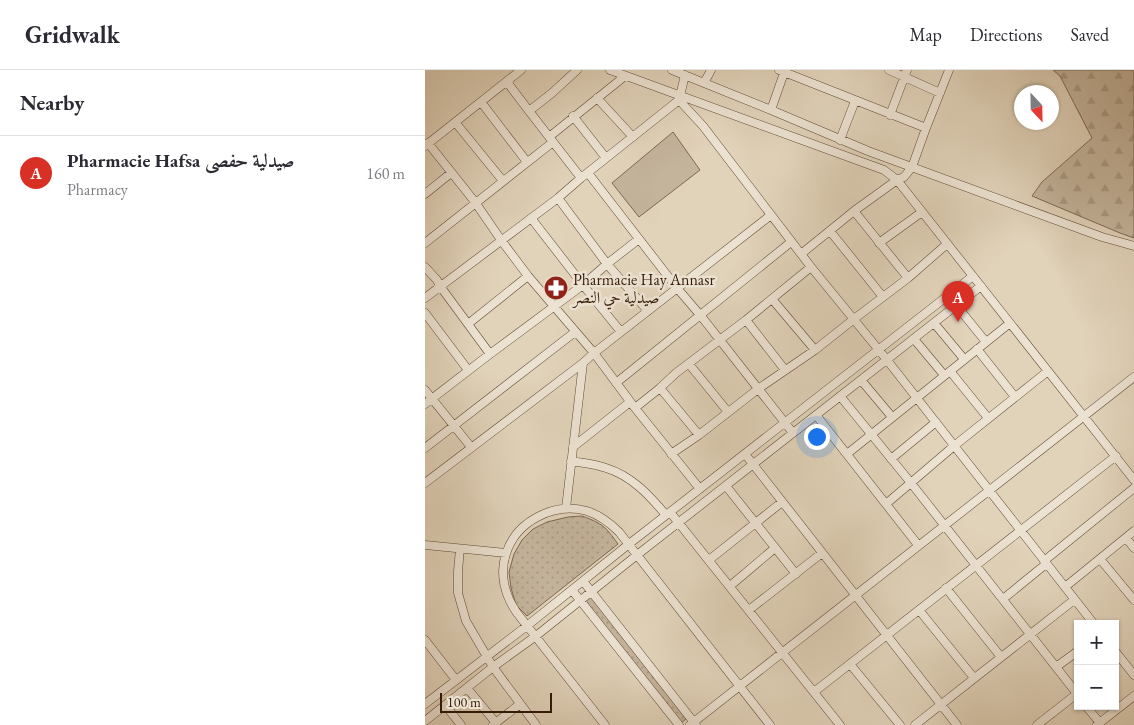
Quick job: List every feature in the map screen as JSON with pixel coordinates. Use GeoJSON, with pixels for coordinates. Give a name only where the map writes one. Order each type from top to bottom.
{"type":"FeatureCollection","features":[{"type":"Feature","properties":{"kind":"street"},"geometry":{"type":"LineString","coordinates":[[521,70],[427,144],[475,202],[528,276],[594,353],[700,489]]}},
{"type":"Feature","properties":{"kind":"street"},"geometry":{"type":"LineString","coordinates":[[529,111],[577,70]]}},
{"type":"Feature","properties":{"kind":"street"},"geometry":{"type":"LineString","coordinates":[[610,70],[680,98],[884,170],[897,180],[1134,480]]}},
{"type":"Feature","properties":{"kind":"street"},"geometry":{"type":"LineString","coordinates":[[672,70],[840,140],[1102,237],[1134,246]]}},
{"type":"Feature","properties":{"kind":"street"},"geometry":{"type":"LineString","coordinates":[[704,83],[711,70]]}},
{"type":"Feature","properties":{"kind":"street"},"geometry":{"type":"LineString","coordinates":[[889,70],[906,73],[940,93]]}},
{"type":"Feature","properties":{"kind":"street"},"geometry":{"type":"LineString","coordinates":[[801,254],[854,211],[904,177],[912,167],[949,70]]}},
{"type":"Feature","properties":{"kind":"street"},"geometry":{"type":"LineString","coordinates":[[771,110],[783,71],[926,128]]}},
{"type":"Feature","properties":{"kind":"street"},"geometry":{"type":"LineString","coordinates":[[890,115],[906,73]]}},
{"type":"Feature","properties":{"kind":"street"},"geometry":{"type":"LineString","coordinates":[[425,298],[558,198],[680,98],[685,75]]}},
{"type":"Feature","properties":{"kind":"street"},"geometry":{"type":"LineString","coordinates":[[425,243],[527,162],[573,116],[625,76]]}},
{"type":"Feature","properties":{"kind":"street"},"geometry":{"type":"LineString","coordinates":[[507,82],[551,140],[639,239],[793,433]]}},
{"type":"Feature","properties":{"kind":"street"},"geometry":{"type":"LineString","coordinates":[[597,98],[633,137]]}},
{"type":"Feature","properties":{"kind":"street"},"geometry":{"type":"LineString","coordinates":[[680,98],[811,268],[887,360],[1091,620]]}},
{"type":"Feature","properties":{"kind":"street"},"geometry":{"type":"LineString","coordinates":[[840,140],[855,101]]}},
{"type":"Feature","properties":{"kind":"street"},"geometry":{"type":"LineString","coordinates":[[481,102],[527,162]]}},
{"type":"Feature","properties":{"kind":"street"},"geometry":{"type":"LineString","coordinates":[[573,116],[606,158]]}},
{"type":"Feature","properties":{"kind":"street"},"geometry":{"type":"LineString","coordinates":[[455,122],[503,181]]}},
{"type":"Feature","properties":{"kind":"street"},"geometry":{"type":"LineString","coordinates":[[425,194],[451,173]]}},
{"type":"Feature","properties":{"kind":"street"},"geometry":{"type":"LineString","coordinates":[[558,198],[607,264],[648,311]]}},
{"type":"Feature","properties":{"kind":"street"},"geometry":{"type":"LineString","coordinates":[[854,211],[908,278]]}},
{"type":"Feature","properties":{"kind":"street"},"geometry":{"type":"LineString","coordinates":[[879,243],[923,212]]}},
{"type":"Feature","properties":{"kind":"street"},"geometry":{"type":"LineString","coordinates":[[425,483],[583,363],[771,215]]}},
{"type":"Feature","properties":{"kind":"street"},"geometry":{"type":"LineString","coordinates":[[531,218],[621,332]]}},
{"type":"Feature","properties":{"kind":"street"},"geometry":{"type":"LineString","coordinates":[[830,231],[883,297]]}},
{"type":"Feature","properties":{"kind":"street"},"geometry":{"type":"LineString","coordinates":[[425,404],[583,285],[639,239]]}},
{"type":"Feature","properties":{"kind":"street"},"geometry":{"type":"LineString","coordinates":[[616,383],[791,242]]}},
{"type":"Feature","properties":{"kind":"street"},"geometry":{"type":"LineString","coordinates":[[671,454],[699,435],[758,389],[815,350],[908,278],[947,244]]}},
{"type":"Feature","properties":{"kind":"street"},"geometry":{"type":"LineString","coordinates":[[425,267],[437,280],[490,354]]}},
{"type":"Feature","properties":{"kind":"street"},"geometry":{"type":"LineString","coordinates":[[573,447],[660,388],[811,268]]}},
{"type":"Feature","properties":{"kind":"street"},"geometry":{"type":"LineString","coordinates":[[468,324],[528,276]]}},
{"type":"Feature","properties":{"kind":"street"},"geometry":{"type":"LineString","coordinates":[[425,704],[973,276]]}},
{"type":"Feature","properties":{"kind":"street"},"geometry":{"type":"LineString","coordinates":[[425,721],[581,601],[637,554],[981,286]]}},
{"type":"Feature","properties":{"kind":"street"},"geometry":{"type":"LineString","coordinates":[[772,299],[815,350]]}},
{"type":"Feature","properties":{"kind":"street"},"geometry":{"type":"LineString","coordinates":[[956,306],[986,342]]}},
{"type":"Feature","properties":{"kind":"street"},"geometry":{"type":"LineString","coordinates":[[425,313],[468,370]]}},
{"type":"Feature","properties":{"kind":"street"},"geometry":{"type":"LineString","coordinates":[[746,320],[785,370]]}},
{"type":"Feature","properties":{"kind":"street"},"geometry":{"type":"LineString","coordinates":[[934,323],[964,359]]}},
{"type":"Feature","properties":{"kind":"street"},"geometry":{"type":"LineString","coordinates":[[847,454],[1010,323]]}},
{"type":"Feature","properties":{"kind":"street"},"geometry":{"type":"LineString","coordinates":[[425,448],[575,332]]}},
{"type":"Feature","properties":{"kind":"street"},"geometry":{"type":"LineString","coordinates":[[914,339],[988,418]]}},
{"type":"Feature","properties":{"kind":"street"},"geometry":{"type":"LineString","coordinates":[[977,349],[1015,397]]}},
{"type":"Feature","properties":{"kind":"street"},"geometry":{"type":"LineString","coordinates":[[566,508],[583,363]]}},
{"type":"Feature","properties":{"kind":"street"},"geometry":{"type":"LineString","coordinates":[[689,364],[728,412]]}},
{"type":"Feature","properties":{"kind":"street"},"geometry":{"type":"LineString","coordinates":[[885,504],[988,418],[1048,371]]}},
{"type":"Feature","properties":{"kind":"street"},"geometry":{"type":"LineString","coordinates":[[583,581],[693,724],[782,652],[1134,377]]}},
{"type":"Feature","properties":{"kind":"street"},"geometry":{"type":"LineString","coordinates":[[861,380],[892,417]]}},
{"type":"Feature","properties":{"kind":"street"},"geometry":{"type":"LineString","coordinates":[[660,388],[699,435]]}},
{"type":"Feature","properties":{"kind":"street"},"geometry":{"type":"LineString","coordinates":[[425,390],[471,447]]}},
{"type":"Feature","properties":{"kind":"street"},"geometry":{"type":"LineString","coordinates":[[840,396],[1074,690]]}},
{"type":"Feature","properties":{"kind":"street"},"geometry":{"type":"LineString","coordinates":[[816,415],[918,545]]}},
{"type":"Feature","properties":{"kind":"street"},"geometry":{"type":"LineString","coordinates":[[891,459],[936,422]]}},
{"type":"Feature","properties":{"kind":"street"},"geometry":{"type":"LineString","coordinates":[[745,454],[957,725]]}},
{"type":"Feature","properties":{"kind":"street"},"geometry":{"type":"LineString","coordinates":[[814,692],[1115,456]]}},
{"type":"Feature","properties":{"kind":"street"},"geometry":{"type":"LineString","coordinates":[[571,461],[604,467],[628,478],[679,522],[840,725]]}},
{"type":"Feature","properties":{"kind":"street"},"geometry":{"type":"LineString","coordinates":[[726,486],[796,574]]}},
{"type":"Feature","properties":{"kind":"street"},"geometry":{"type":"LineString","coordinates":[[1003,599],[1134,488]]}},
{"type":"Feature","properties":{"kind":"street"},"geometry":{"type":"LineString","coordinates":[[709,560],[782,502]]}},
{"type":"Feature","properties":{"kind":"street"},"geometry":{"type":"LineString","coordinates":[[605,725],[513,607],[505,590],[503,563],[506,553],[516,535],[530,521],[547,512],[566,508],[586,511],[604,519],[619,532],[771,725]]}},
{"type":"Feature","properties":{"kind":"street"},"geometry":{"type":"LineString","coordinates":[[1065,587],[1134,531]]}},
{"type":"Feature","properties":{"kind":"street"},"geometry":{"type":"LineString","coordinates":[[1126,538],[1134,548]]}},
{"type":"Feature","properties":{"kind":"street"},"geometry":{"type":"LineString","coordinates":[[425,545],[506,553]]}},
{"type":"Feature","properties":{"kind":"street"},"geometry":{"type":"LineString","coordinates":[[730,586],[775,548]]}},
{"type":"Feature","properties":{"kind":"street"},"geometry":{"type":"LineString","coordinates":[[460,549],[458,593],[463,614],[493,667],[537,725]]}},
{"type":"Feature","properties":{"kind":"street"},"geometry":{"type":"LineString","coordinates":[[749,610],[822,554]]}},
{"type":"Feature","properties":{"kind":"street"},"geometry":{"type":"LineString","coordinates":[[1100,559],[1134,600]]}},
{"type":"Feature","properties":{"kind":"street"},"geometry":{"type":"LineString","coordinates":[[946,588],[1001,657]]}},
{"type":"Feature","properties":{"kind":"street"},"geometry":{"type":"LineString","coordinates":[[572,590],[679,725]]}},
{"type":"Feature","properties":{"kind":"street"},"geometry":{"type":"LineString","coordinates":[[915,725],[1074,600]]}},
{"type":"Feature","properties":{"kind":"street"},"geometry":{"type":"LineString","coordinates":[[919,610],[974,678]]}},
{"type":"Feature","properties":{"kind":"street"},"geometry":{"type":"LineString","coordinates":[[427,645],[457,680]]}},
{"type":"Feature","properties":{"kind":"street"},"geometry":{"type":"LineString","coordinates":[[1056,667],[1074,654]]}},
{"type":"Feature","properties":{"kind":"street"},"geometry":{"type":"LineString","coordinates":[[1119,662],[1134,675]]}},
{"type":"Feature","properties":{"kind":"street"},"geometry":{"type":"LineString","coordinates":[[850,664],[900,725]]}},
{"type":"Feature","properties":{"kind":"street"},"geometry":{"type":"LineString","coordinates":[[467,688],[495,724],[520,704]]}},
{"type":"Feature","properties":{"kind":"street"},"geometry":{"type":"LineString","coordinates":[[1037,725],[1074,696]]}},
{"type":"Feature","properties":{"kind":"street"},"geometry":{"type":"LineString","coordinates":[[1089,710],[1098,724],[1134,696]]}},
{"type":"Feature","properties":{"kind":"street"},"geometry":{"type":"LineString","coordinates":[[445,705],[461,725]]}},
{"type":"Feature","properties":{"kind":"green space"},"geometry":{"type":"Polygon","coordinates":[[[1053,70],[1134,70],[1134,238],[1032,196],[1042,182],[1092,138],[1060,76],[1053,70]]]}},
{"type":"Feature","properties":{"kind":"green space"},"geometry":{"type":"Polygon","coordinates":[[[673,132],[700,170],[639,217],[612,183],[673,132]]]}},
{"type":"Feature","properties":{"kind":"green space"},"geometry":{"type":"Polygon","coordinates":[[[582,516],[603,526],[618,544],[527,616],[516,605],[511,588],[509,572],[514,554],[522,540],[533,529],[547,522],[582,516]]]}},
{"type":"Feature","properties":{"kind":"green space"},"geometry":{"type":"Polygon","coordinates":[[[588,593],[687,718],[681,723],[582,598],[588,593]]]}},
{"type":"Feature","properties":{"kind":"place","name":"Pharmacie Hay Annasr صيدلية حي النصر"},"geometry":{"type":"Point","coordinates":[556,288]}},
{"type":"Feature","properties":{"kind":"place","name":"Pharmacie Hafsa صيدلية حفصى"},"geometry":{"type":"Point","coordinates":[958,322]}}]}
